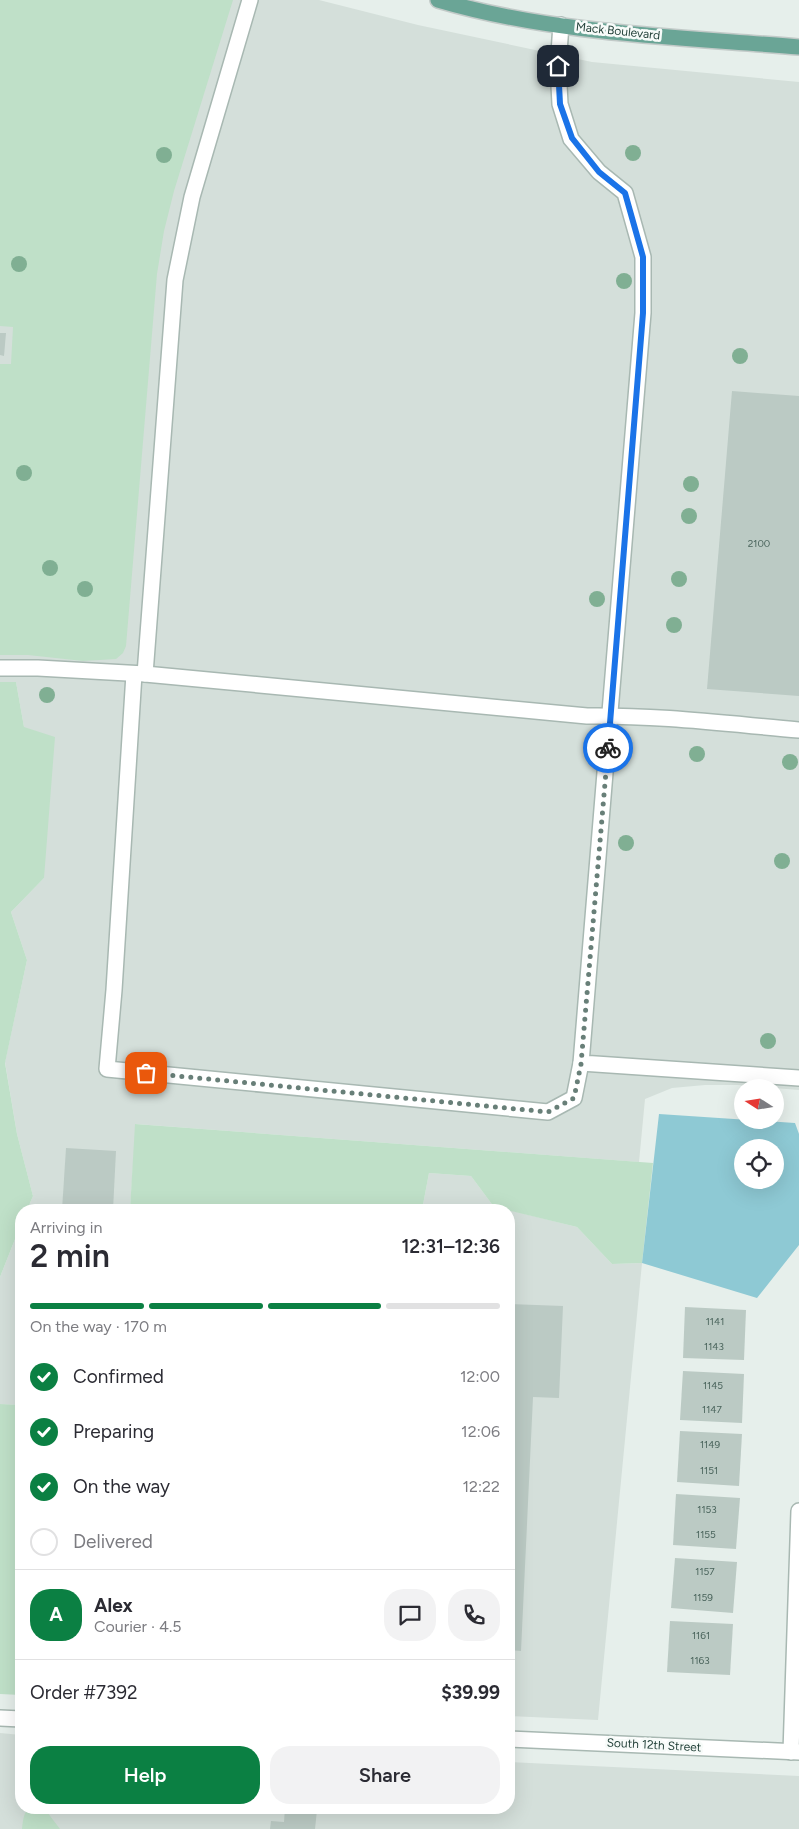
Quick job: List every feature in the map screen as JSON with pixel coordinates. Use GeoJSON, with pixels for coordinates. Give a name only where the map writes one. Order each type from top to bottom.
{"type":"FeatureCollection","features":[{"type":"Feature","properties":{"kind":"main road","name":"Mack Boulevard"},"geometry":{"type":"LineString","coordinates":[[438,0],[512,18],[561,25],[799,47]]}},
{"type":"Feature","properties":{"kind":"street"},"geometry":{"type":"LineString","coordinates":[[250,0],[192,197],[176,280],[140,674],[107,1069],[548,1112],[574,1098],[581,1064],[643,313],[643,257],[625,193],[599,172],[572,138],[560,104],[558,66],[561,25]]}},
{"type":"Feature","properties":{"kind":"street"},"geometry":{"type":"LineString","coordinates":[[0,668],[38,668],[140,674],[587,716],[702,721],[799,730]]}},
{"type":"Feature","properties":{"kind":"street"},"geometry":{"type":"LineString","coordinates":[[581,1064],[799,1078]]}},
{"type":"Feature","properties":{"kind":"street"},"geometry":{"type":"LineString","coordinates":[[795,1752],[799,1511]]}},
{"type":"Feature","properties":{"kind":"street"},"geometry":{"type":"LineString","coordinates":[[0,1718],[15,1719]]}},
{"type":"Feature","properties":{"kind":"street","name":"South 12th Street"},"geometry":{"type":"LineString","coordinates":[[515,1739],[795,1752]]}},
{"type":"Feature","properties":{"kind":"shaded area"},"geometry":{"type":"Polygon","coordinates":[[[211,0],[319,0],[418,25],[592,62],[799,82],[799,1090],[784,1089],[784,1079],[734,1079],[734,1085],[672,1088],[645,1099],[639,1162],[136,1124],[130,1204],[30,1204],[33,1196],[17,1134],[5,1062],[27,960],[11,912],[44,878],[24,727],[16,682],[0,682],[0,206],[211,0]]]}},
{"type":"Feature","properties":{"kind":"shaded area"},"geometry":{"type":"Polygon","coordinates":[[[429,1173],[471,1176],[492,1204],[423,1204],[429,1173]]]}},
{"type":"Feature","properties":{"kind":"shaded area"},"geometry":{"type":"Polygon","coordinates":[[[515,1212],[577,1227],[612,1264],[642,1263],[598,1720],[515,1716],[515,1212]]]}},
{"type":"Feature","properties":{"kind":"shaded area"},"geometry":{"type":"Polygon","coordinates":[[[15,1239],[15,1405],[0,1404],[0,1277],[15,1239]]]}},
{"type":"Feature","properties":{"kind":"shaded area"},"geometry":{"type":"Polygon","coordinates":[[[0,1733],[15,1734],[15,1814],[515,1814],[515,1762],[799,1776],[799,1829],[0,1829],[0,1733]]]}},
{"type":"Feature","properties":{"kind":"green space"},"geometry":{"type":"Polygon","coordinates":[[[0,0],[233,0],[174,191],[164,231],[157,274],[126,646],[123,653],[116,659],[83,661],[28,655],[0,655],[0,364],[11,364],[13,327],[0,326],[0,0]]]}},
{"type":"Feature","properties":{"kind":"green space"},"geometry":{"type":"Polygon","coordinates":[[[0,682],[16,682],[24,727],[55,737],[44,878],[11,912],[27,960],[5,1063],[17,1134],[33,1196],[30,1204],[15,1204],[15,1239],[0,1277],[0,682]]]}},
{"type":"Feature","properties":{"kind":"green space"},"geometry":{"type":"Polygon","coordinates":[[[135,1124],[653,1163],[642,1263],[612,1264],[577,1227],[515,1212],[515,1204],[492,1204],[471,1176],[429,1173],[423,1204],[130,1204],[135,1124]]]}},
{"type":"Feature","properties":{"kind":"green space"},"geometry":{"type":"Polygon","coordinates":[[[0,1404],[15,1405],[15,1695],[0,1694],[0,1404]]]}},
{"type":"Feature","properties":{"kind":"green space"},"geometry":{"type":"Polygon","coordinates":[[[25,1814],[49,1814],[60,1829],[22,1829],[25,1814]]]}},
{"type":"Feature","properties":{"kind":"water"},"geometry":{"type":"Polygon","coordinates":[[[659,1114],[734,1119],[734,1129],[784,1129],[784,1122],[795,1123],[799,1134],[799,1245],[757,1298],[642,1263],[659,1114]]]}},
{"type":"Feature","properties":{"kind":"building"},"geometry":{"type":"Polygon","coordinates":[[[0,333],[6,333],[4,356],[0,355],[0,333]]]}},
{"type":"Feature","properties":{"kind":"building"},"geometry":{"type":"Polygon","coordinates":[[[732,391],[799,396],[799,696],[707,689],[732,391]]]}},
{"type":"Feature","properties":{"kind":"building"},"geometry":{"type":"Polygon","coordinates":[[[66,1148],[116,1151],[113,1204],[62,1204],[66,1148]]]}},
{"type":"Feature","properties":{"kind":"building"},"geometry":{"type":"Polygon","coordinates":[[[515,1304],[563,1306],[559,1398],[533,1397],[521,1651],[515,1650],[515,1304]]]}},
{"type":"Feature","properties":{"kind":"building"},"geometry":{"type":"Polygon","coordinates":[[[685,1307],[746,1310],[744,1360],[683,1358],[685,1307]]]}},
{"type":"Feature","properties":{"kind":"building"},"geometry":{"type":"Polygon","coordinates":[[[683,1371],[744,1374],[742,1423],[680,1420],[683,1371]]]}},
{"type":"Feature","properties":{"kind":"building"},"geometry":{"type":"Polygon","coordinates":[[[680,1431],[742,1434],[739,1486],[677,1482],[680,1431]]]}},
{"type":"Feature","properties":{"kind":"building"},"geometry":{"type":"Polygon","coordinates":[[[676,1494],[740,1498],[736,1549],[673,1545],[676,1494]]]}},
{"type":"Feature","properties":{"kind":"building"},"geometry":{"type":"Polygon","coordinates":[[[675,1558],[737,1562],[733,1613],[671,1608],[675,1558]]]}},
{"type":"Feature","properties":{"kind":"building"},"geometry":{"type":"Polygon","coordinates":[[[670,1621],[733,1624],[730,1675],[667,1672],[670,1621]]]}},
{"type":"Feature","properties":{"kind":"building"},"geometry":{"type":"Polygon","coordinates":[[[285,1814],[317,1814],[315,1829],[270,1829],[271,1821],[284,1822],[285,1814]]]}},
{"type":"Feature","properties":{"kind":"way so far"},"geometry":{"type":"LineString","coordinates":[[146,1073],[548,1112],[574,1098],[581,1064],[608,748]]}},
{"type":"Feature","properties":{"kind":"route"},"geometry":{"type":"LineString","coordinates":[[558,66],[560,104],[572,138],[599,172],[625,193],[643,257],[643,313],[608,748]]}}]}
